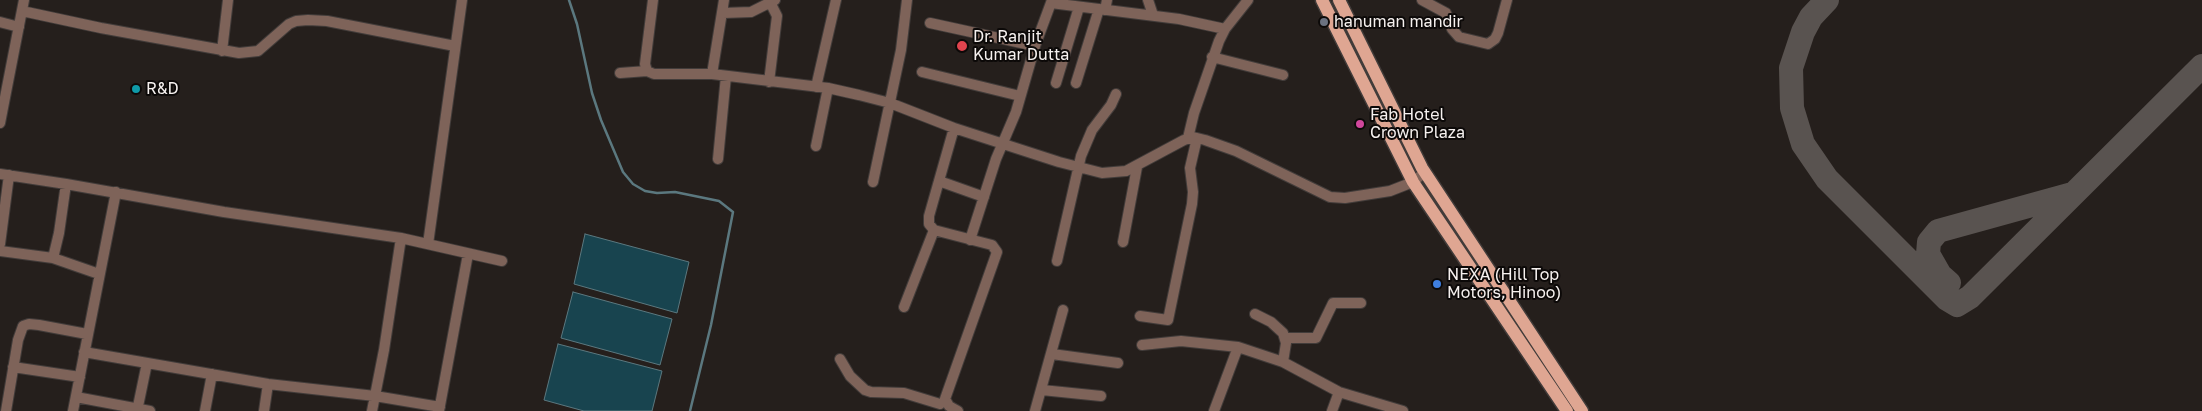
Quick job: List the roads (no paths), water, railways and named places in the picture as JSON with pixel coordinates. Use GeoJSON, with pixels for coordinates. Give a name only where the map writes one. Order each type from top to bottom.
{"type":"FeatureCollection","features":[{"type":"Feature","properties":{"kind":"main road"},"geometry":{"type":"LineString","coordinates":[[1322,0],[1413,182],[1567,411]]}},
{"type":"Feature","properties":{"kind":"main road"},"geometry":{"type":"LineString","coordinates":[[1339,0],[1388,104],[1425,172],[1582,411]]}},
{"type":"Feature","properties":{"kind":"street"},"geometry":{"type":"LineString","coordinates":[[222,50],[228,0]]}},
{"type":"Feature","properties":{"kind":"street"},"geometry":{"type":"LineString","coordinates":[[428,244],[462,0]]}},
{"type":"Feature","properties":{"kind":"street"},"geometry":{"type":"LineString","coordinates":[[647,71],[645,58],[654,0]]}},
{"type":"Feature","properties":{"kind":"street"},"geometry":{"type":"LineString","coordinates":[[712,74],[724,0]]}},
{"type":"Feature","properties":{"kind":"street"},"geometry":{"type":"LineString","coordinates":[[816,87],[836,0]]}},
{"type":"Feature","properties":{"kind":"street"},"geometry":{"type":"LineString","coordinates":[[873,182],[901,50],[907,0]]}},
{"type":"Feature","properties":{"kind":"street"},"geometry":{"type":"LineString","coordinates":[[1148,0],[1153,15]]}},
{"type":"Feature","properties":{"kind":"street"},"geometry":{"type":"LineString","coordinates":[[1140,316],[1168,320],[1192,204],[1193,192],[1190,168],[1193,138],[1212,57],[1225,29],[1248,0]]}},
{"type":"Feature","properties":{"kind":"street"},"geometry":{"type":"LineString","coordinates":[[1422,0],[1446,13],[1452,29],[1459,37],[1488,44],[1495,39],[1498,33],[1507,0]]}},
{"type":"Feature","properties":{"kind":"street"},"geometry":{"type":"LineString","coordinates":[[722,13],[751,12],[772,1],[777,16],[769,82]]}},
{"type":"Feature","properties":{"kind":"street"},"geometry":{"type":"LineString","coordinates":[[970,240],[1051,2],[1079,7],[1099,6],[1225,29]]}},
{"type":"Feature","properties":{"kind":"street"},"geometry":{"type":"LineString","coordinates":[[0,123],[23,5],[222,50],[250,53],[258,51],[289,24],[308,20],[327,21],[455,46]]}},
{"type":"Feature","properties":{"kind":"street"},"geometry":{"type":"LineString","coordinates":[[1076,83],[1099,6]]}},
{"type":"Feature","properties":{"kind":"street"},"geometry":{"type":"LineString","coordinates":[[1056,83],[1079,7]]}},
{"type":"Feature","properties":{"kind":"street"},"geometry":{"type":"LineString","coordinates":[[0,22],[19,27]]}},
{"type":"Feature","properties":{"kind":"street"},"geometry":{"type":"LineString","coordinates":[[930,23],[1035,46]]}},
{"type":"Feature","properties":{"kind":"street"},"geometry":{"type":"LineString","coordinates":[[1212,57],[1283,75]]}},
{"type":"Feature","properties":{"kind":"street"},"geometry":{"type":"LineString","coordinates":[[620,73],[647,71],[654,74],[712,74],[828,88],[890,103],[954,128],[1078,168],[1102,173],[1118,173],[1137,167],[1193,138],[1253,158],[1315,192],[1330,197],[1346,198],[1376,194],[1399,188],[1413,182],[1425,172]]}},
{"type":"Feature","properties":{"kind":"street"},"geometry":{"type":"LineString","coordinates":[[922,72],[1020,96]]}},
{"type":"Feature","properties":{"kind":"street"},"geometry":{"type":"LineString","coordinates":[[718,159],[726,76]]}},
{"type":"Feature","properties":{"kind":"street"},"geometry":{"type":"LineString","coordinates":[[816,146],[828,88]]}},
{"type":"Feature","properties":{"kind":"street"},"geometry":{"type":"LineString","coordinates":[[1057,261],[1078,168],[1092,130],[1111,105],[1116,94]]}},
{"type":"Feature","properties":{"kind":"street"},"geometry":{"type":"LineString","coordinates":[[940,406],[947,392],[997,252],[992,246],[934,230],[930,227],[928,220],[954,128]]}},
{"type":"Feature","properties":{"kind":"street"},"geometry":{"type":"LineString","coordinates":[[1123,242],[1137,167]]}},
{"type":"Feature","properties":{"kind":"street"},"geometry":{"type":"LineString","coordinates":[[0,244],[4,175],[116,192],[224,212],[401,238],[502,261]]}},
{"type":"Feature","properties":{"kind":"street"},"geometry":{"type":"LineString","coordinates":[[939,181],[984,197]]}},
{"type":"Feature","properties":{"kind":"street"},"geometry":{"type":"LineString","coordinates":[[53,258],[59,233],[66,184]]}},
{"type":"Feature","properties":{"kind":"street"},"geometry":{"type":"LineString","coordinates":[[73,411],[116,192]]}},
{"type":"Feature","properties":{"kind":"street"},"geometry":{"type":"LineString","coordinates":[[904,307],[934,230]]}},
{"type":"Feature","properties":{"kind":"street"},"geometry":{"type":"LineString","coordinates":[[372,411],[401,238]]}},
{"type":"Feature","properties":{"kind":"street"},"geometry":{"type":"LineString","coordinates":[[0,251],[53,258],[99,274]]}},
{"type":"Feature","properties":{"kind":"street"},"geometry":{"type":"LineString","coordinates":[[84,352],[268,384],[375,396],[439,409],[468,254]]}},
{"type":"Feature","properties":{"kind":"street"},"geometry":{"type":"LineString","coordinates":[[1286,338],[1316,338],[1332,303],[1361,303]]}},
{"type":"Feature","properties":{"kind":"street"},"geometry":{"type":"LineString","coordinates":[[1035,411],[1063,310]]}},
{"type":"Feature","properties":{"kind":"street"},"geometry":{"type":"LineString","coordinates":[[1255,314],[1279,328],[1286,338],[1283,362]]}},
{"type":"Feature","properties":{"kind":"street"},"geometry":{"type":"LineString","coordinates":[[6,411],[20,329],[25,325],[39,325],[87,334]]}},
{"type":"Feature","properties":{"kind":"street"},"geometry":{"type":"LineString","coordinates":[[1142,345],[1181,341],[1238,347],[1283,362],[1339,392],[1403,411]]}},
{"type":"Feature","properties":{"kind":"street"},"geometry":{"type":"LineString","coordinates":[[1214,411],[1238,347]]}},
{"type":"Feature","properties":{"kind":"street"},"geometry":{"type":"LineString","coordinates":[[1052,354],[1118,363]]}},
{"type":"Feature","properties":{"kind":"street"},"geometry":{"type":"LineString","coordinates":[[840,359],[850,376],[865,390],[904,394],[958,411]]}},
{"type":"Feature","properties":{"kind":"street"},"geometry":{"type":"LineString","coordinates":[[138,410],[146,363]]}},
{"type":"Feature","properties":{"kind":"street"},"geometry":{"type":"LineString","coordinates":[[13,367],[80,377]]}},
{"type":"Feature","properties":{"kind":"street"},"geometry":{"type":"LineString","coordinates":[[205,411],[212,374]]}},
{"type":"Feature","properties":{"kind":"street"},"geometry":{"type":"LineString","coordinates":[[264,411],[268,384]]}},
{"type":"Feature","properties":{"kind":"street"},"geometry":{"type":"LineString","coordinates":[[1042,390],[1101,396]]}},
{"type":"Feature","properties":{"kind":"street"},"geometry":{"type":"LineString","coordinates":[[1332,411],[1339,392]]}},
{"type":"Feature","properties":{"kind":"street"},"geometry":{"type":"LineString","coordinates":[[76,397],[150,411]]}},
{"type":"Feature","properties":{"kind":"water"},"geometry":{"type":"Polygon","coordinates":[[[585,234],[689,262],[677,313],[574,284],[585,234]]]}},
{"type":"Feature","properties":{"kind":"water"},"geometry":{"type":"Polygon","coordinates":[[[573,292],[672,319],[660,365],[561,338],[573,292]]]}},
{"type":"Feature","properties":{"kind":"water"},"geometry":{"type":"Polygon","coordinates":[[[558,344],[662,371],[652,411],[584,411],[544,400],[558,344]]]}},
{"type":"Feature","properties":{"kind":"waterway"},"geometry":{"type":"LineString","coordinates":[[569,0],[577,24],[592,93],[623,172],[633,184],[645,191],[657,193],[675,192],[719,201],[733,212],[711,325],[690,411]]}},
{"type":"Feature","properties":{"kind":"place","name":"hanuman mandir"},"geometry":{"type":"Point","coordinates":[1324,22]}},
{"type":"Feature","properties":{"kind":"place","name":"Dr. Ranjit Kumar Dutta"},"geometry":{"type":"Point","coordinates":[962,46]}},
{"type":"Feature","properties":{"kind":"place","name":"R&D"},"geometry":{"type":"Point","coordinates":[136,89]}},
{"type":"Feature","properties":{"kind":"place","name":"Fab Hotel Crown Plaza"},"geometry":{"type":"Point","coordinates":[1360,124]}},
{"type":"Feature","properties":{"kind":"place","name":"NEXA (Hill Top Motors, Hinoo)"},"geometry":{"type":"Point","coordinates":[1437,284]}}]}
